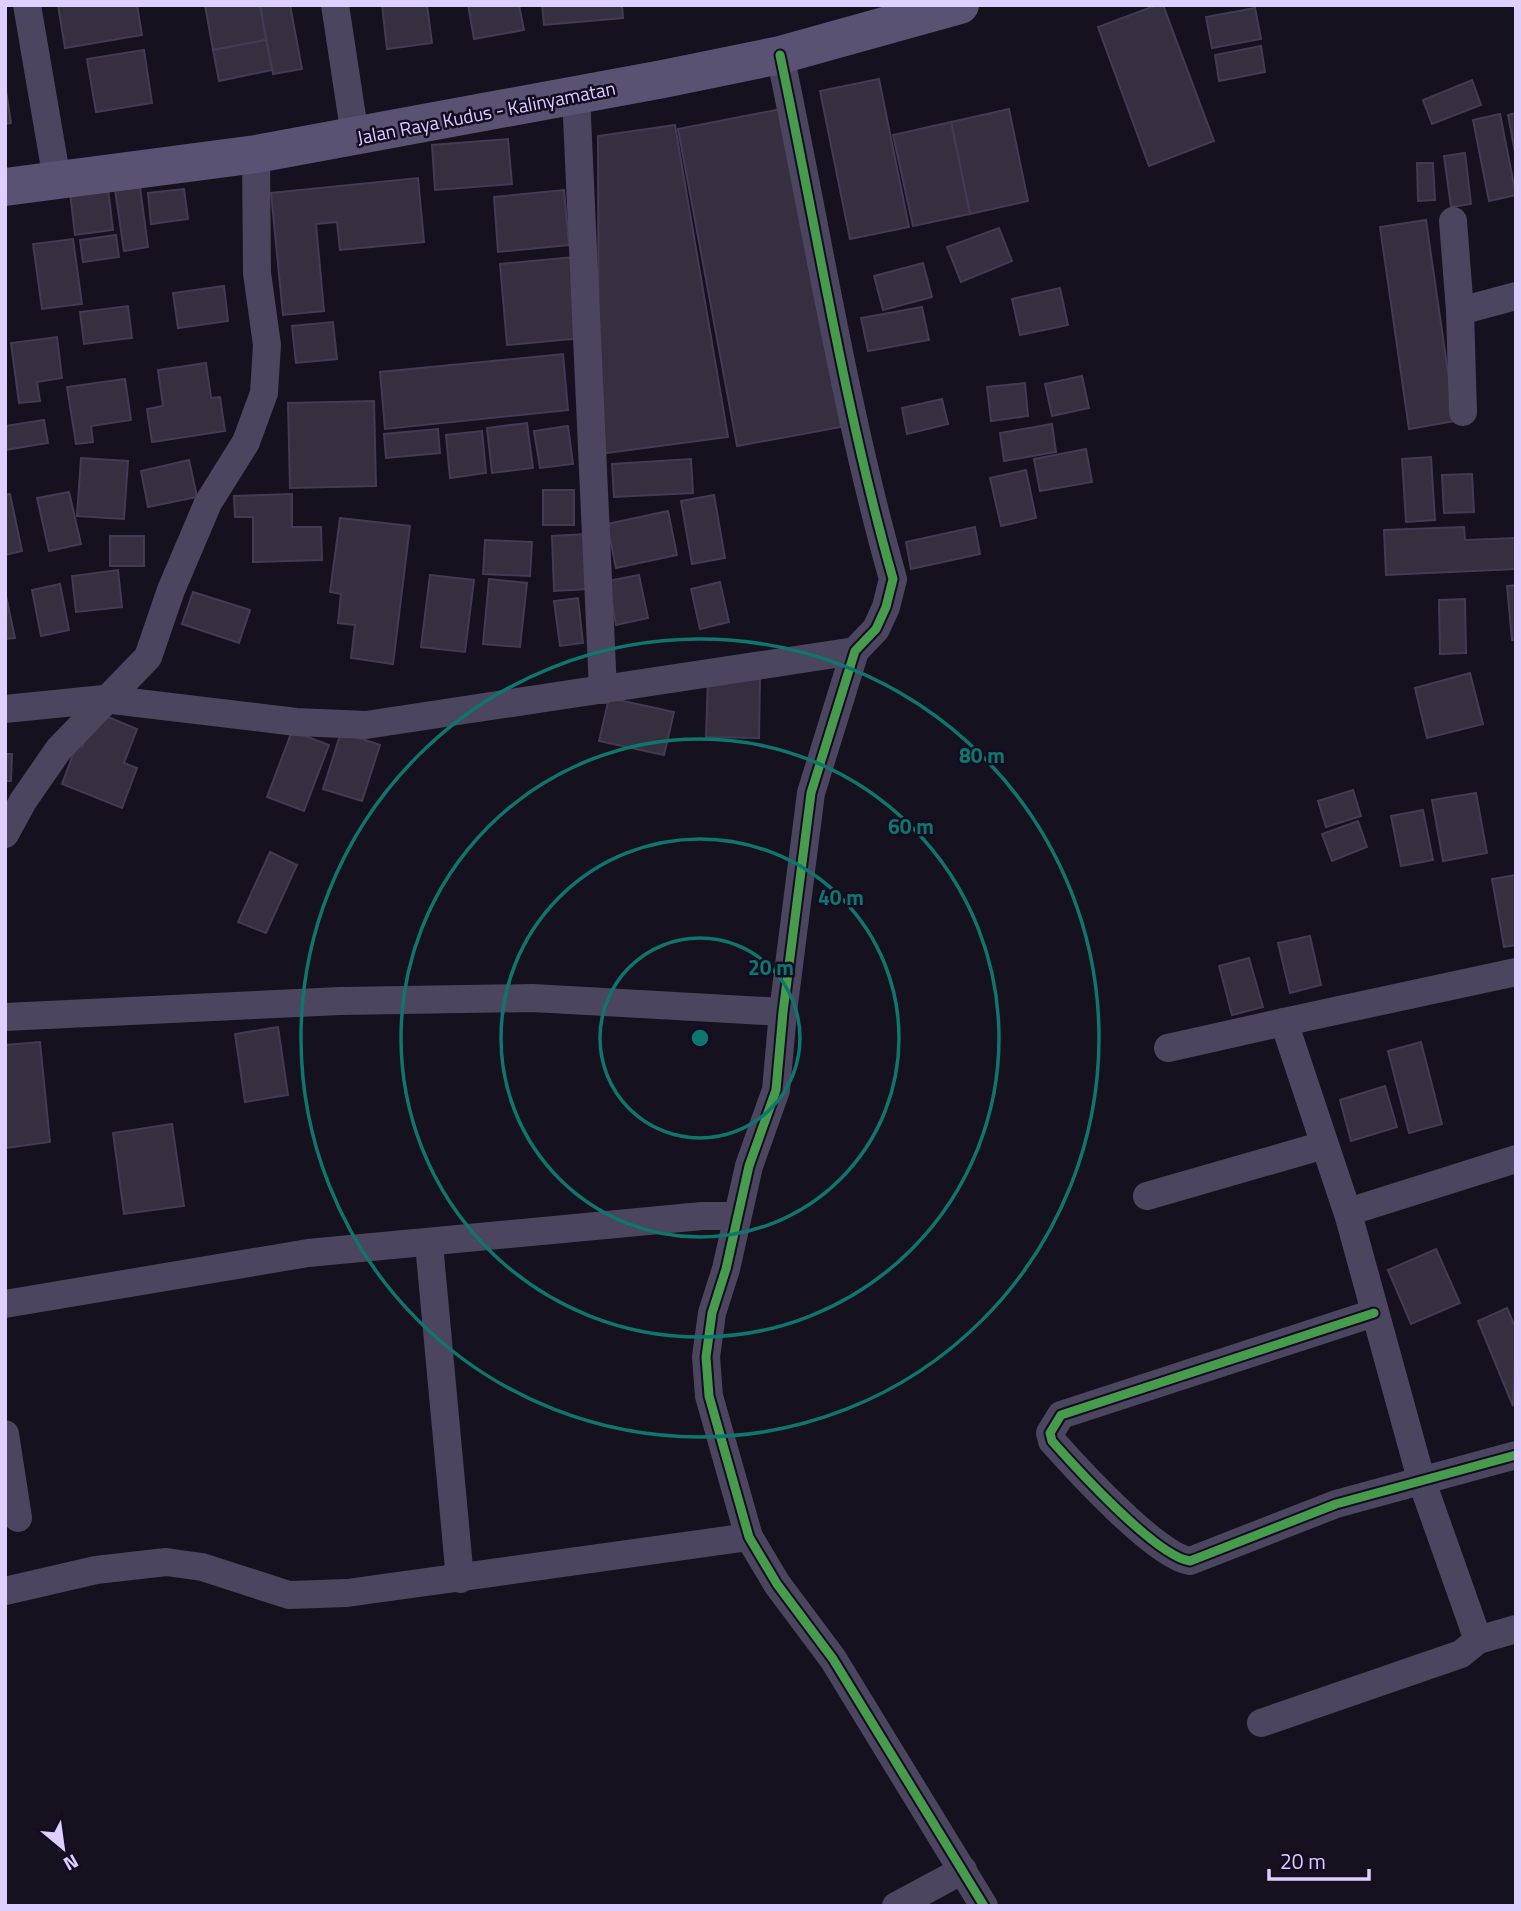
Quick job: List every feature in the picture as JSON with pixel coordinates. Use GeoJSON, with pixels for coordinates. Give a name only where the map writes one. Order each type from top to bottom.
{"type":"FeatureCollection","features":[{"type":"Feature","properties":{"kind":"main road","name":"Jalan Raya Kudus - Kalinyamatan"},"geometry":{"type":"LineString","coordinates":[[5,187],[256,154],[576,95],[780,55],[960,5]]}},
{"type":"Feature","properties":{"kind":"street"},"geometry":{"type":"LineString","coordinates":[[27,5],[57,180]]}},
{"type":"Feature","properties":{"kind":"street"},"geometry":{"type":"LineString","coordinates":[[335,5],[355,136]]}},
{"type":"Feature","properties":{"kind":"street"},"geometry":{"type":"LineString","coordinates":[[780,55],[813,212],[843,383],[892,579],[886,607],[876,629],[855,651],[811,793],[776,1090],[749,1166],[728,1259],[712,1313],[706,1357],[709,1396],[749,1537],[777,1584],[833,1658],[984,1906]]}},
{"type":"Feature","properties":{"kind":"street"},"geometry":{"type":"LineString","coordinates":[[576,95],[603,690]]}},
{"type":"Feature","properties":{"kind":"street"},"geometry":{"type":"LineString","coordinates":[[5,834],[23,801],[60,749],[104,699],[148,657],[199,523],[246,442],[264,393],[267,345],[257,273],[256,154]]}},
{"type":"Feature","properties":{"kind":"street"},"geometry":{"type":"LineString","coordinates":[[1453,221],[1460,311],[1463,412]]}},
{"type":"Feature","properties":{"kind":"street"},"geometry":{"type":"LineString","coordinates":[[1460,311],[1516,296]]}},
{"type":"Feature","properties":{"kind":"street"},"geometry":{"type":"LineString","coordinates":[[5,709],[104,699],[296,722],[366,725],[855,651]]}},
{"type":"Feature","properties":{"kind":"street"},"geometry":{"type":"LineString","coordinates":[[1168,1048],[1516,972]]}},
{"type":"Feature","properties":{"kind":"street"},"geometry":{"type":"LineString","coordinates":[[5,1017],[340,1001],[533,998],[783,1013]]}},
{"type":"Feature","properties":{"kind":"street"},"geometry":{"type":"LineString","coordinates":[[1284,1022],[1348,1212],[1421,1479],[1478,1640]]}},
{"type":"Feature","properties":{"kind":"street"},"geometry":{"type":"LineString","coordinates":[[1147,1196],[1324,1145]]}},
{"type":"Feature","properties":{"kind":"street"},"geometry":{"type":"LineString","coordinates":[[1348,1212],[1516,1159]]}},
{"type":"Feature","properties":{"kind":"street"},"geometry":{"type":"LineString","coordinates":[[5,1304],[308,1253],[429,1244],[702,1216],[736,1216]]}},
{"type":"Feature","properties":{"kind":"street"},"geometry":{"type":"LineString","coordinates":[[429,1244],[460,1579]]}},
{"type":"Feature","properties":{"kind":"street"},"geometry":{"type":"LineString","coordinates":[[1374,1313],[1061,1415],[1050,1433],[1052,1441],[1143,1531],[1174,1555],[1190,1561],[1336,1504],[1516,1455]]}},
{"type":"Feature","properties":{"kind":"street"},"geometry":{"type":"LineString","coordinates":[[5,1434],[18,1518]]}},
{"type":"Feature","properties":{"kind":"street"},"geometry":{"type":"LineString","coordinates":[[5,1591],[96,1570],[166,1562],[202,1567],[289,1595],[346,1593],[749,1537]]}},
{"type":"Feature","properties":{"kind":"street"},"geometry":{"type":"LineString","coordinates":[[1261,1723],[1461,1654],[1478,1640],[1516,1629]]}},
{"type":"Feature","properties":{"kind":"street"},"geometry":{"type":"LineString","coordinates":[[896,1906],[963,1870]]}},
{"type":"Feature","properties":{"kind":"building"},"geometry":{"type":"Polygon","coordinates":[[[58,5],[137,5],[142,35],[65,48],[58,5]]]}},
{"type":"Feature","properties":{"kind":"building"},"geometry":{"type":"Polygon","coordinates":[[[205,5],[260,5],[266,40],[213,50],[205,5]]]}},
{"type":"Feature","properties":{"kind":"building"},"geometry":{"type":"Polygon","coordinates":[[[260,5],[290,5],[302,69],[273,74],[260,5]]]}},
{"type":"Feature","properties":{"kind":"building"},"geometry":{"type":"Polygon","coordinates":[[[382,5],[427,5],[432,43],[387,49],[382,5]]]}},
{"type":"Feature","properties":{"kind":"building"},"geometry":{"type":"Polygon","coordinates":[[[468,5],[519,5],[524,30],[474,39],[468,5]]]}},
{"type":"Feature","properties":{"kind":"building"},"geometry":{"type":"Polygon","coordinates":[[[542,5],[622,5],[623,18],[544,25],[542,5]]]}},
{"type":"Feature","properties":{"kind":"building"},"geometry":{"type":"Polygon","coordinates":[[[1163,5],[1214,141],[1149,166],[1098,27],[1163,5]]]}},
{"type":"Feature","properties":{"kind":"building"},"geometry":{"type":"Polygon","coordinates":[[[1255,8],[1261,39],[1212,48],[1206,17],[1255,8]]]}},
{"type":"Feature","properties":{"kind":"building"},"geometry":{"type":"Polygon","coordinates":[[[266,40],[272,70],[219,81],[213,50],[266,40]]]}},
{"type":"Feature","properties":{"kind":"building"},"geometry":{"type":"Polygon","coordinates":[[[1261,46],[1265,72],[1219,81],[1215,55],[1261,46]]]}},
{"type":"Feature","properties":{"kind":"building"},"geometry":{"type":"Polygon","coordinates":[[[144,50],[152,103],[96,112],[87,59],[144,50]]]}},
{"type":"Feature","properties":{"kind":"building"},"geometry":{"type":"Polygon","coordinates":[[[879,79],[909,227],[850,239],[820,91],[879,79]]]}},
{"type":"Feature","properties":{"kind":"building"},"geometry":{"type":"Polygon","coordinates":[[[1472,80],[1481,105],[1432,124],[1423,100],[1472,80]]]}},
{"type":"Feature","properties":{"kind":"building"},"geometry":{"type":"Polygon","coordinates":[[[5,84],[11,123],[5,124],[5,84]]]}},
{"type":"Feature","properties":{"kind":"building"},"geometry":{"type":"Polygon","coordinates":[[[781,109],[841,427],[737,446],[678,129],[781,109]]]}},
{"type":"Feature","properties":{"kind":"building"},"geometry":{"type":"Polygon","coordinates":[[[1009,109],[1028,201],[970,214],[951,122],[1009,109]]]}},
{"type":"Feature","properties":{"kind":"building"},"geometry":{"type":"Polygon","coordinates":[[[1516,113],[1516,158],[1508,115],[1516,113]]]}},
{"type":"Feature","properties":{"kind":"building"},"geometry":{"type":"Polygon","coordinates":[[[1500,114],[1516,195],[1489,201],[1473,120],[1500,114]]]}},
{"type":"Feature","properties":{"kind":"building"},"geometry":{"type":"Polygon","coordinates":[[[951,122],[970,214],[913,226],[893,135],[951,122]]]}},
{"type":"Feature","properties":{"kind":"building"},"geometry":{"type":"Polygon","coordinates":[[[675,125],[728,437],[599,454],[598,136],[675,125]]]}},
{"type":"Feature","properties":{"kind":"building"},"geometry":{"type":"Polygon","coordinates":[[[508,139],[512,184],[435,190],[432,145],[508,139]]]}},
{"type":"Feature","properties":{"kind":"building"},"geometry":{"type":"Polygon","coordinates":[[[1465,153],[1471,204],[1451,207],[1444,156],[1465,153]]]}},
{"type":"Feature","properties":{"kind":"building"},"geometry":{"type":"Polygon","coordinates":[[[1417,163],[1433,163],[1435,200],[1418,201],[1417,163]]]}},
{"type":"Feature","properties":{"kind":"building"},"geometry":{"type":"Polygon","coordinates":[[[418,178],[424,242],[340,250],[337,222],[316,224],[324,311],[283,315],[271,193],[418,178]]]}},
{"type":"Feature","properties":{"kind":"building"},"geometry":{"type":"Polygon","coordinates":[[[140,187],[148,247],[124,251],[115,190],[140,187]]]}},
{"type":"Feature","properties":{"kind":"building"},"geometry":{"type":"Polygon","coordinates":[[[108,188],[113,230],[75,235],[70,193],[108,188]]]}},
{"type":"Feature","properties":{"kind":"building"},"geometry":{"type":"Polygon","coordinates":[[[184,189],[188,219],[151,224],[148,193],[184,189]]]}},
{"type":"Feature","properties":{"kind":"building"},"geometry":{"type":"Polygon","coordinates":[[[564,190],[569,245],[498,252],[494,197],[564,190]]]}},
{"type":"Feature","properties":{"kind":"building"},"geometry":{"type":"Polygon","coordinates":[[[1426,220],[1455,421],[1409,429],[1380,227],[1426,220]]]}},
{"type":"Feature","properties":{"kind":"building"},"geometry":{"type":"Polygon","coordinates":[[[999,228],[1012,261],[961,282],[947,247],[999,228]]]}},
{"type":"Feature","properties":{"kind":"building"},"geometry":{"type":"Polygon","coordinates":[[[116,235],[119,257],[83,262],[80,240],[116,235]]]}},
{"type":"Feature","properties":{"kind":"building"},"geometry":{"type":"Polygon","coordinates":[[[73,239],[82,304],[42,309],[33,244],[73,239]]]}},
{"type":"Feature","properties":{"kind":"building"},"geometry":{"type":"Polygon","coordinates":[[[574,257],[582,338],[507,345],[500,264],[574,257]]]}},
{"type":"Feature","properties":{"kind":"building"},"geometry":{"type":"Polygon","coordinates":[[[923,263],[932,297],[883,310],[874,276],[923,263]]]}},
{"type":"Feature","properties":{"kind":"building"},"geometry":{"type":"Polygon","coordinates":[[[224,286],[228,321],[178,328],[173,293],[224,286]]]}},
{"type":"Feature","properties":{"kind":"building"},"geometry":{"type":"Polygon","coordinates":[[[1060,288],[1068,325],[1020,335],[1012,299],[1060,288]]]}},
{"type":"Feature","properties":{"kind":"building"},"geometry":{"type":"Polygon","coordinates":[[[128,306],[132,338],[84,344],[80,312],[128,306]]]}},
{"type":"Feature","properties":{"kind":"building"},"geometry":{"type":"Polygon","coordinates":[[[922,307],[929,340],[868,351],[861,318],[922,307]]]}},
{"type":"Feature","properties":{"kind":"building"},"geometry":{"type":"Polygon","coordinates":[[[333,322],[337,359],[296,363],[292,326],[333,322]]]}},
{"type":"Feature","properties":{"kind":"building"},"geometry":{"type":"Polygon","coordinates":[[[57,337],[62,378],[37,382],[40,401],[19,403],[11,343],[57,337]]]}},
{"type":"Feature","properties":{"kind":"building"},"geometry":{"type":"Polygon","coordinates":[[[563,354],[568,410],[385,429],[380,372],[563,354]]]}},
{"type":"Feature","properties":{"kind":"building"},"geometry":{"type":"Polygon","coordinates":[[[206,363],[211,398],[220,397],[225,431],[152,442],[147,409],[163,406],[158,370],[206,363]]]}},
{"type":"Feature","properties":{"kind":"building"},"geometry":{"type":"Polygon","coordinates":[[[1082,376],[1089,408],[1052,416],[1045,384],[1082,376]]]}},
{"type":"Feature","properties":{"kind":"building"},"geometry":{"type":"Polygon","coordinates":[[[125,379],[131,420],[91,426],[93,442],[76,444],[67,387],[125,379]]]}},
{"type":"Feature","properties":{"kind":"building"},"geometry":{"type":"Polygon","coordinates":[[[1025,383],[1028,416],[991,421],[987,387],[1025,383]]]}},
{"type":"Feature","properties":{"kind":"building"},"geometry":{"type":"Polygon","coordinates":[[[942,399],[948,424],[907,434],[902,408],[942,399]]]}},
{"type":"Feature","properties":{"kind":"building"},"geometry":{"type":"Polygon","coordinates":[[[374,401],[376,486],[290,488],[288,403],[374,401]]]}},
{"type":"Feature","properties":{"kind":"building"},"geometry":{"type":"Polygon","coordinates":[[[44,420],[48,443],[5,450],[5,426],[44,420]]]}},
{"type":"Feature","properties":{"kind":"building"},"geometry":{"type":"Polygon","coordinates":[[[527,423],[533,468],[492,473],[487,428],[527,423]]]}},
{"type":"Feature","properties":{"kind":"building"},"geometry":{"type":"Polygon","coordinates":[[[1052,424],[1056,452],[1004,461],[1000,433],[1052,424]]]}},
{"type":"Feature","properties":{"kind":"building"},"geometry":{"type":"Polygon","coordinates":[[[568,426],[573,464],[540,468],[534,431],[568,426]]]}},
{"type":"Feature","properties":{"kind":"building"},"geometry":{"type":"Polygon","coordinates":[[[438,429],[440,453],[386,458],[384,434],[438,429]]]}},
{"type":"Feature","properties":{"kind":"building"},"geometry":{"type":"Polygon","coordinates":[[[482,431],[486,473],[450,478],[446,435],[482,431]]]}},
{"type":"Feature","properties":{"kind":"building"},"geometry":{"type":"Polygon","coordinates":[[[1086,449],[1092,482],[1040,491],[1034,459],[1086,449]]]}},
{"type":"Feature","properties":{"kind":"building"},"geometry":{"type":"Polygon","coordinates":[[[1431,457],[1435,520],[1406,522],[1402,459],[1431,457]]]}},
{"type":"Feature","properties":{"kind":"building"},"geometry":{"type":"Polygon","coordinates":[[[81,458],[128,461],[124,519],[77,516],[81,458]]]}},
{"type":"Feature","properties":{"kind":"building"},"geometry":{"type":"Polygon","coordinates":[[[691,459],[693,493],[614,497],[612,464],[691,459]]]}},
{"type":"Feature","properties":{"kind":"building"},"geometry":{"type":"Polygon","coordinates":[[[189,460],[197,497],[148,507],[141,471],[189,460]]]}},
{"type":"Feature","properties":{"kind":"building"},"geometry":{"type":"Polygon","coordinates":[[[1026,470],[1036,518],[1001,526],[990,478],[1026,470]]]}},
{"type":"Feature","properties":{"kind":"building"},"geometry":{"type":"Polygon","coordinates":[[[1472,474],[1474,512],[1444,513],[1442,475],[1472,474]]]}},
{"type":"Feature","properties":{"kind":"building"},"geometry":{"type":"Polygon","coordinates":[[[543,490],[574,490],[574,525],[543,525],[543,490]]]}},
{"type":"Feature","properties":{"kind":"building"},"geometry":{"type":"Polygon","coordinates":[[[69,492],[81,544],[49,551],[37,498],[69,492]]]}},
{"type":"Feature","properties":{"kind":"building"},"geometry":{"type":"Polygon","coordinates":[[[10,494],[22,551],[5,555],[5,495],[10,494]]]}},
{"type":"Feature","properties":{"kind":"building"},"geometry":{"type":"Polygon","coordinates":[[[292,494],[292,527],[321,527],[322,560],[253,562],[253,517],[235,517],[234,496],[292,494]]]}},
{"type":"Feature","properties":{"kind":"building"},"geometry":{"type":"Polygon","coordinates":[[[714,495],[725,558],[692,564],[681,501],[714,495]]]}},
{"type":"Feature","properties":{"kind":"building"},"geometry":{"type":"Polygon","coordinates":[[[668,511],[677,555],[616,568],[607,524],[668,511]]]}},
{"type":"Feature","properties":{"kind":"building"},"geometry":{"type":"Polygon","coordinates":[[[340,518],[410,526],[393,664],[351,658],[355,625],[338,623],[341,594],[330,592],[340,518]]]}},
{"type":"Feature","properties":{"kind":"building"},"geometry":{"type":"Polygon","coordinates":[[[975,527],[980,554],[911,569],[906,542],[975,527]]]}},
{"type":"Feature","properties":{"kind":"building"},"geometry":{"type":"Polygon","coordinates":[[[1464,527],[1465,540],[1516,538],[1516,569],[1386,575],[1384,530],[1464,527]]]}},
{"type":"Feature","properties":{"kind":"building"},"geometry":{"type":"Polygon","coordinates":[[[587,534],[589,589],[554,591],[552,536],[587,534]]]}},
{"type":"Feature","properties":{"kind":"building"},"geometry":{"type":"Polygon","coordinates":[[[110,536],[144,536],[144,566],[110,566],[110,536]]]}},
{"type":"Feature","properties":{"kind":"building"},"geometry":{"type":"Polygon","coordinates":[[[485,540],[532,542],[530,576],[483,574],[485,540]]]}},
{"type":"Feature","properties":{"kind":"building"},"geometry":{"type":"Polygon","coordinates":[[[118,570],[122,607],[76,612],[72,576],[118,570]]]}},
{"type":"Feature","properties":{"kind":"building"},"geometry":{"type":"Polygon","coordinates":[[[430,575],[474,580],[465,652],[421,647],[430,575]]]}},
{"type":"Feature","properties":{"kind":"building"},"geometry":{"type":"Polygon","coordinates":[[[639,575],[648,618],[616,625],[608,581],[639,575]]]}},
{"type":"Feature","properties":{"kind":"building"},"geometry":{"type":"Polygon","coordinates":[[[489,579],[527,583],[520,647],[483,644],[489,579]]]}},
{"type":"Feature","properties":{"kind":"building"},"geometry":{"type":"Polygon","coordinates":[[[720,582],[729,622],[700,629],[691,589],[720,582]]]}},
{"type":"Feature","properties":{"kind":"building"},"geometry":{"type":"Polygon","coordinates":[[[60,584],[69,630],[41,636],[32,590],[60,584]]]}},
{"type":"Feature","properties":{"kind":"building"},"geometry":{"type":"Polygon","coordinates":[[[1516,585],[1516,640],[1512,640],[1507,586],[1516,585]]]}},
{"type":"Feature","properties":{"kind":"building"},"geometry":{"type":"Polygon","coordinates":[[[5,591],[15,638],[5,639],[5,591]]]}},
{"type":"Feature","properties":{"kind":"building"},"geometry":{"type":"Polygon","coordinates":[[[193,592],[250,610],[239,643],[182,624],[193,592]]]}},
{"type":"Feature","properties":{"kind":"building"},"geometry":{"type":"Polygon","coordinates":[[[578,598],[583,643],[560,646],[554,601],[578,598]]]}},
{"type":"Feature","properties":{"kind":"building"},"geometry":{"type":"Polygon","coordinates":[[[1465,599],[1466,653],[1440,654],[1439,600],[1465,599]]]}},
{"type":"Feature","properties":{"kind":"building"},"geometry":{"type":"Polygon","coordinates":[[[1470,673],[1483,724],[1427,738],[1415,688],[1470,673]]]}},
{"type":"Feature","properties":{"kind":"building"},"geometry":{"type":"Polygon","coordinates":[[[708,677],[760,678],[759,738],[706,737],[708,677]]]}},
{"type":"Feature","properties":{"kind":"building"},"geometry":{"type":"Polygon","coordinates":[[[609,698],[674,712],[664,755],[599,741],[609,698]]]}},
{"type":"Feature","properties":{"kind":"building"},"geometry":{"type":"Polygon","coordinates":[[[96,712],[137,729],[124,763],[137,768],[122,808],[62,784],[77,744],[82,747],[96,712]]]}},
{"type":"Feature","properties":{"kind":"building"},"geometry":{"type":"Polygon","coordinates":[[[292,731],[329,745],[304,811],[267,797],[292,731]]]}},
{"type":"Feature","properties":{"kind":"building"},"geometry":{"type":"Polygon","coordinates":[[[341,732],[380,745],[362,801],[323,789],[341,732]]]}},
{"type":"Feature","properties":{"kind":"building"},"geometry":{"type":"Polygon","coordinates":[[[5,754],[12,754],[11,781],[5,781],[5,754]]]}},
{"type":"Feature","properties":{"kind":"building"},"geometry":{"type":"Polygon","coordinates":[[[1353,790],[1361,816],[1326,827],[1318,801],[1353,790]]]}},
{"type":"Feature","properties":{"kind":"building"},"geometry":{"type":"Polygon","coordinates":[[[1476,793],[1487,853],[1443,861],[1432,800],[1476,793]]]}},
{"type":"Feature","properties":{"kind":"building"},"geometry":{"type":"Polygon","coordinates":[[[1423,810],[1433,860],[1401,866],[1391,816],[1423,810]]]}},
{"type":"Feature","properties":{"kind":"building"},"geometry":{"type":"Polygon","coordinates":[[[1358,821],[1367,847],[1332,861],[1322,834],[1358,821]]]}},
{"type":"Feature","properties":{"kind":"building"},"geometry":{"type":"Polygon","coordinates":[[[270,852],[297,865],[266,933],[238,922],[270,852]]]}},
{"type":"Feature","properties":{"kind":"building"},"geometry":{"type":"Polygon","coordinates":[[[1516,875],[1516,945],[1504,947],[1492,879],[1516,875]]]}},
{"type":"Feature","properties":{"kind":"building"},"geometry":{"type":"Polygon","coordinates":[[[1310,936],[1321,985],[1290,993],[1278,943],[1310,936]]]}},
{"type":"Feature","properties":{"kind":"building"},"geometry":{"type":"Polygon","coordinates":[[[1249,958],[1263,1007],[1232,1015],[1219,966],[1249,958]]]}},
{"type":"Feature","properties":{"kind":"building"},"geometry":{"type":"Polygon","coordinates":[[[278,1027],[288,1095],[245,1102],[235,1034],[278,1027]]]}},
{"type":"Feature","properties":{"kind":"building"},"geometry":{"type":"Polygon","coordinates":[[[40,1042],[50,1142],[5,1148],[5,1045],[40,1042]]]}},
{"type":"Feature","properties":{"kind":"building"},"geometry":{"type":"Polygon","coordinates":[[[1421,1042],[1442,1124],[1409,1133],[1388,1051],[1421,1042]]]}},
{"type":"Feature","properties":{"kind":"building"},"geometry":{"type":"Polygon","coordinates":[[[1385,1086],[1397,1127],[1351,1141],[1340,1100],[1385,1086]]]}},
{"type":"Feature","properties":{"kind":"building"},"geometry":{"type":"Polygon","coordinates":[[[172,1124],[184,1206],[124,1214],[113,1133],[172,1124]]]}},
{"type":"Feature","properties":{"kind":"building"},"geometry":{"type":"Polygon","coordinates":[[[1436,1249],[1460,1303],[1411,1324],[1388,1270],[1436,1249]]]}},
{"type":"Feature","properties":{"kind":"building"},"geometry":{"type":"Polygon","coordinates":[[[1507,1308],[1516,1329],[1513,1406],[1478,1321],[1507,1308]]]}},
{"type":"Feature","properties":{"kind":"cycle path"},"geometry":{"type":"LineString","coordinates":[[780,55],[845,383],[893,579],[886,607],[876,629],[855,651],[811,793],[783,1012],[776,1090],[749,1166],[726,1269],[712,1313],[706,1357],[709,1396],[749,1537],[777,1584],[833,1659],[984,1906]]}},
{"type":"Feature","properties":{"kind":"cycle path"},"geometry":{"type":"LineString","coordinates":[[1374,1313],[1061,1415],[1050,1433],[1052,1441],[1138,1528],[1176,1556],[1190,1561],[1336,1504],[1516,1455]]}}]}
